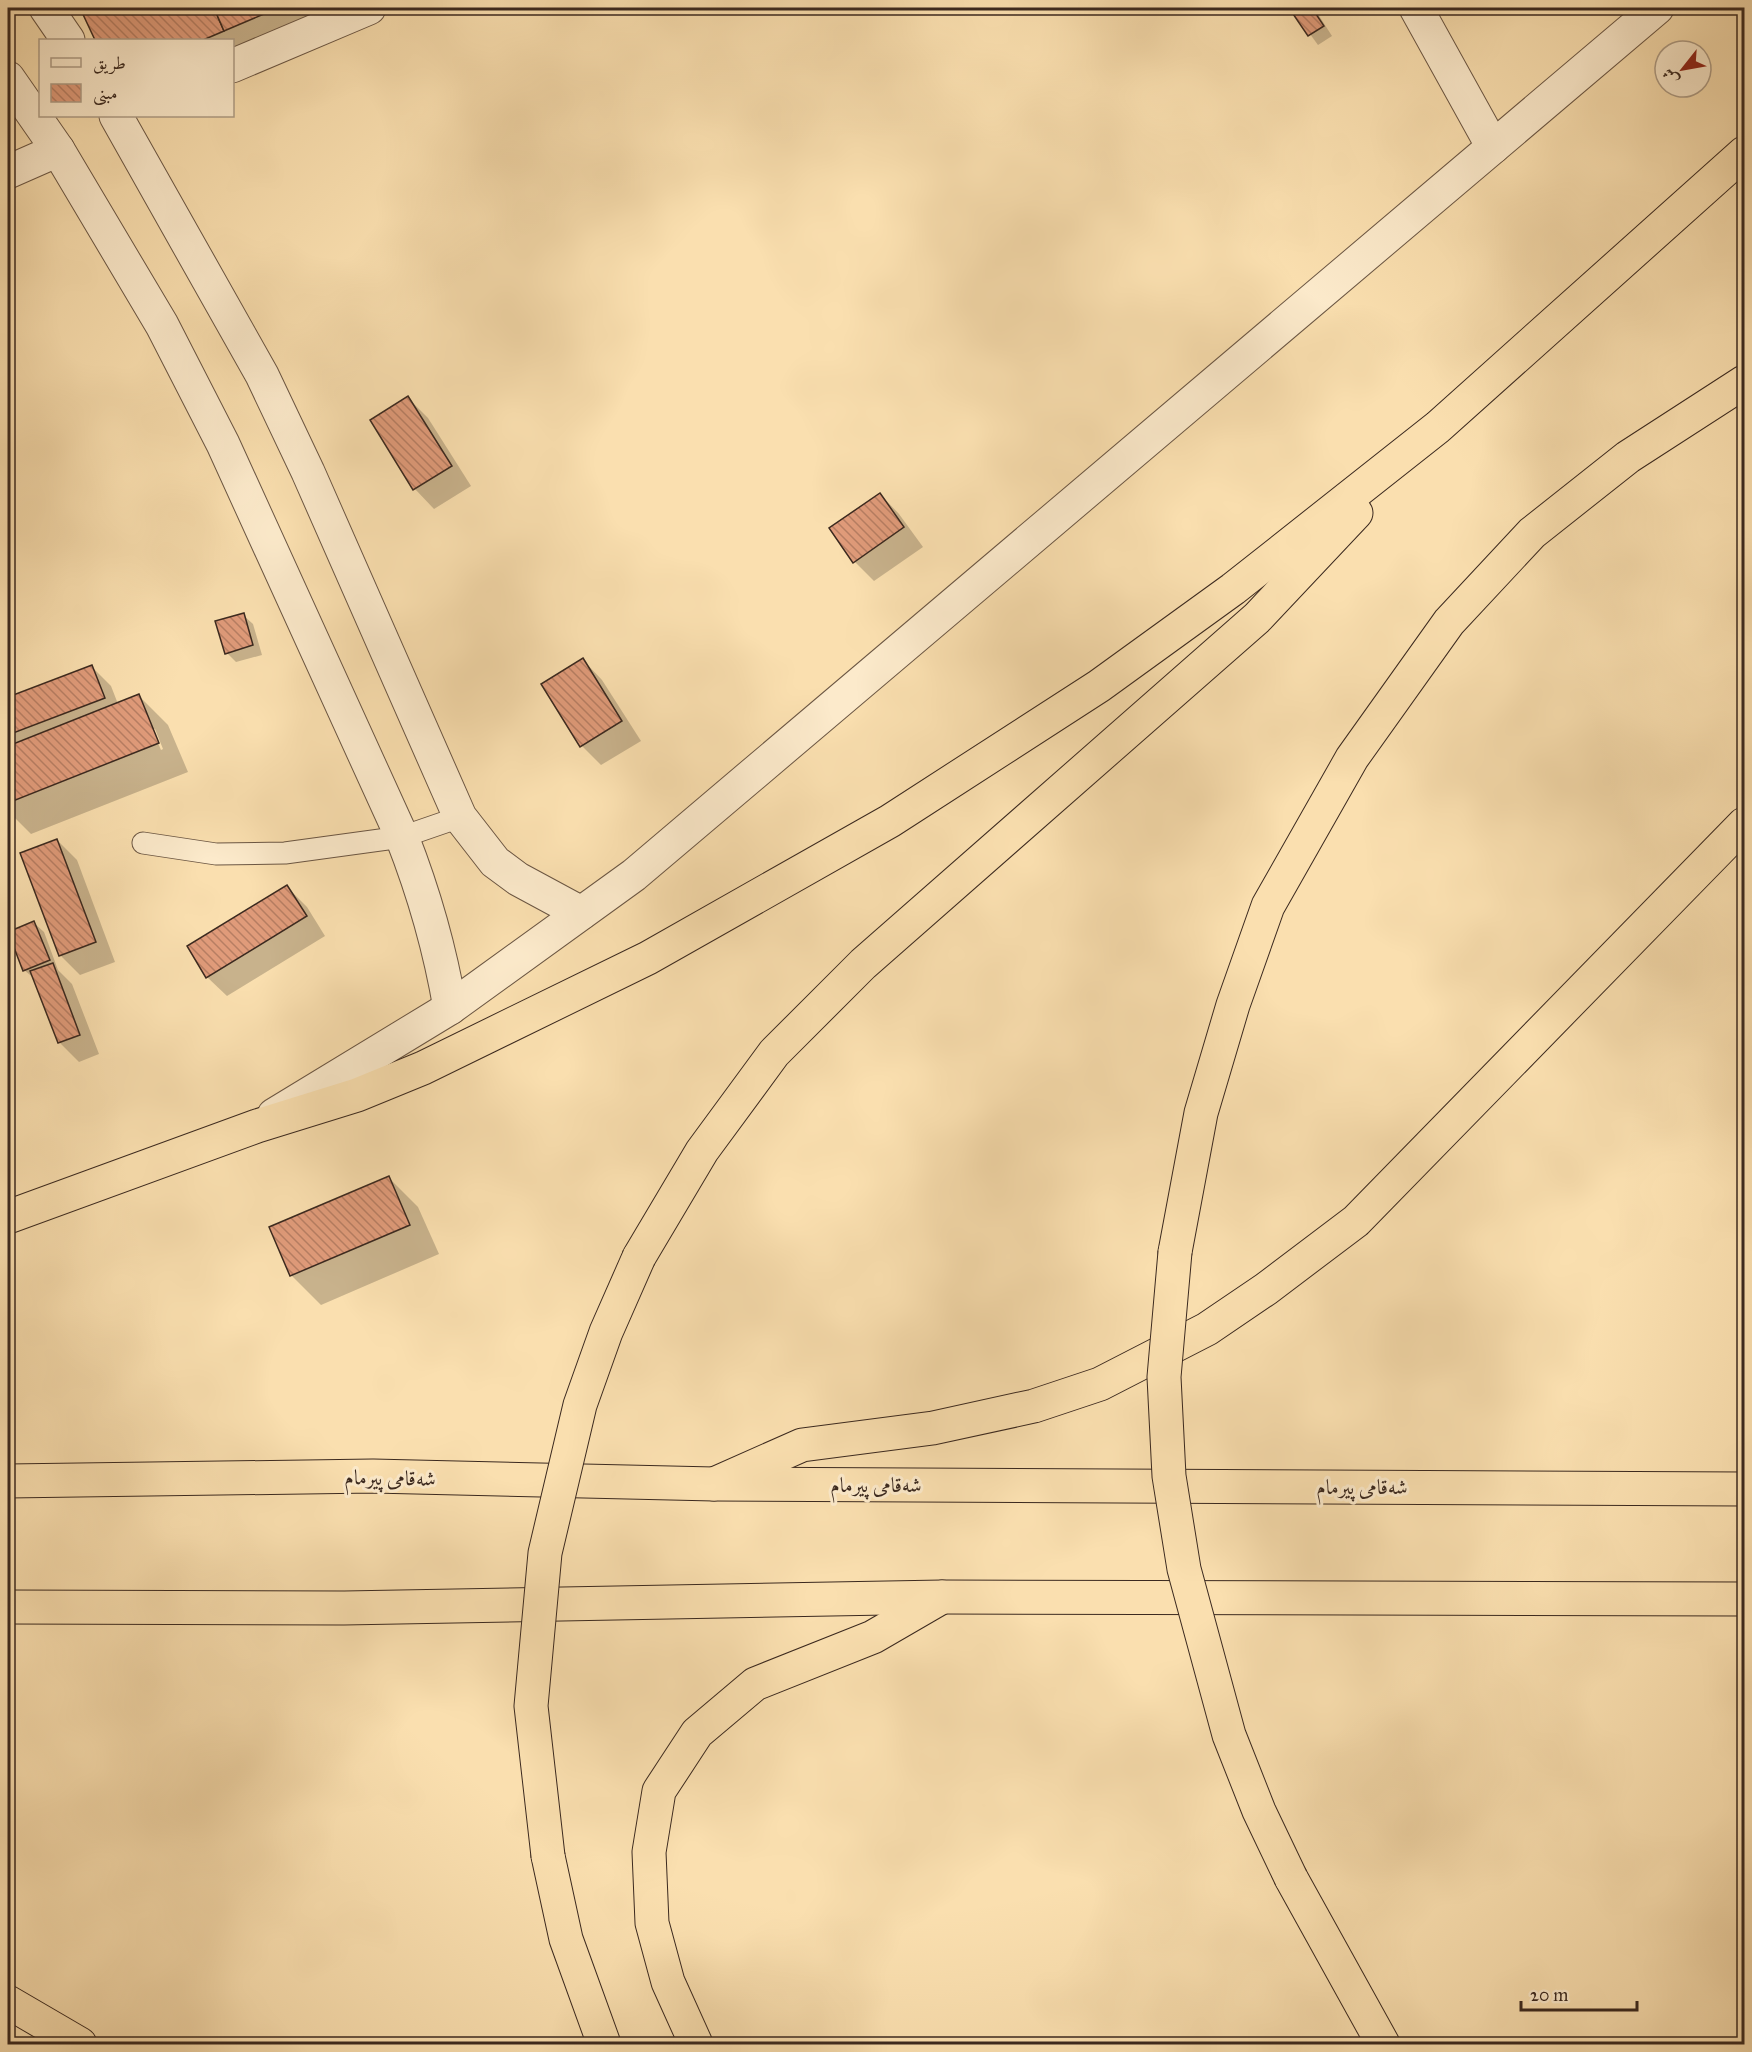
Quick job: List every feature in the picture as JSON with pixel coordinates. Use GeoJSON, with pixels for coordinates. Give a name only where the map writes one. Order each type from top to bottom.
{"type":"FeatureCollection","features":[{"type":"Feature","properties":{"kind":"highway"},"geometry":{"type":"LineString","coordinates":[[8,1217],[257,1126],[357,1095],[423,1068],[648,958],[890,821],[1099,686],[1233,589],[1438,427],[1744,153]]}},
{"type":"Feature","properties":{"kind":"highway"},"geometry":{"type":"LineString","coordinates":[[1383,2044],[1291,1878],[1259,1811],[1229,1735],[1184,1569],[1169,1476],[1164,1377],[1175,1252],[1201,1113],[1233,1005],[1268,906],[1352,758],[1449,622],[1532,533],[1628,457],[1744,382]]}},
{"type":"Feature","properties":{"kind":"highway"},"geometry":{"type":"LineString","coordinates":[[604,2044],[566,1939],[548,1856],[531,1706],[545,1553],[580,1405],[606,1332],[639,1257],[702,1151],[774,1053],[863,963],[1257,618],[1438,427]]}},
{"type":"Feature","properties":{"kind":"highway"},"geometry":{"type":"LineString","coordinates":[[714,1484],[802,1445],[933,1428],[1034,1406],[1100,1384],[1207,1329],[1266,1289],[1356,1221],[1744,824]]}},
{"type":"Feature","properties":{"kind":"highway","name":"شەقامی پیرمام"},"geometry":{"type":"LineString","coordinates":[[8,1481],[373,1476],[714,1484],[1744,1489]]}},
{"type":"Feature","properties":{"kind":"highway"},"geometry":{"type":"LineString","coordinates":[[696,2044],[668,1982],[652,1923],[649,1852],[660,1791],[697,1733],[755,1684],[873,1637],[942,1597]]}},
{"type":"Feature","properties":{"kind":"highway"},"geometry":{"type":"LineString","coordinates":[[8,1607],[344,1608],[942,1597],[1744,1599]]}},
{"type":"Feature","properties":{"kind":"highway"},"geometry":{"type":"LineString","coordinates":[[8,2002],[80,2044]]}},
{"type":"Feature","properties":{"kind":"street"},"geometry":{"type":"LineString","coordinates":[[46,8],[67,39]]}},
{"type":"Feature","properties":{"kind":"street"},"geometry":{"type":"LineString","coordinates":[[234,65],[369,8]]}},
{"type":"Feature","properties":{"kind":"street"},"geometry":{"type":"LineString","coordinates":[[1416,8],[1493,147]]}},
{"type":"Feature","properties":{"kind":"street"},"geometry":{"type":"LineString","coordinates":[[257,1126],[450,1008],[634,875],[1657,8]]}},
{"type":"Feature","properties":{"kind":"street"},"geometry":{"type":"LineString","coordinates":[[8,78],[58,150],[162,325],[223,444],[402,837],[428,909],[450,1008]]}},
{"type":"Feature","properties":{"kind":"street"},"geometry":{"type":"LineString","coordinates":[[118,117],[262,375],[308,472],[460,817],[495,862],[518,879],[581,913]]}},
{"type":"Feature","properties":{"kind":"street"},"geometry":{"type":"LineString","coordinates":[[8,171],[58,150]]}},
{"type":"Feature","properties":{"kind":"lane"},"geometry":{"type":"LineString","coordinates":[[143,843],[216,854],[285,853],[402,837],[460,817]]}},
{"type":"Feature","properties":{"kind":"building"},"geometry":{"type":"Polygon","coordinates":[[[80,8],[214,8],[224,31],[205,39],[95,39],[80,8]]]}},
{"type":"Feature","properties":{"kind":"building"},"geometry":{"type":"Polygon","coordinates":[[[214,8],[278,8],[224,31],[214,8]]]}},
{"type":"Feature","properties":{"kind":"building"},"geometry":{"type":"Polygon","coordinates":[[[1289,8],[1312,8],[1324,26],[1308,36],[1289,8]]]}},
{"type":"Feature","properties":{"kind":"building"},"geometry":{"type":"Polygon","coordinates":[[[408,396],[452,466],[413,490],[370,420],[408,396]]]}},
{"type":"Feature","properties":{"kind":"building"},"geometry":{"type":"Polygon","coordinates":[[[880,493],[904,527],[853,563],[829,528],[880,493]]]}},
{"type":"Feature","properties":{"kind":"building"},"geometry":{"type":"Polygon","coordinates":[[[244,613],[253,645],[225,654],[215,621],[244,613]]]}},
{"type":"Feature","properties":{"kind":"building"},"geometry":{"type":"Polygon","coordinates":[[[583,658],[622,721],[580,747],[541,684],[583,658]]]}},
{"type":"Feature","properties":{"kind":"building"},"geometry":{"type":"Polygon","coordinates":[[[92,665],[105,698],[8,735],[8,697],[92,665]]]}},
{"type":"Feature","properties":{"kind":"building"},"geometry":{"type":"Polygon","coordinates":[[[139,694],[159,743],[8,803],[8,746],[139,694]]]}},
{"type":"Feature","properties":{"kind":"building"},"geometry":{"type":"Polygon","coordinates":[[[57,839],[96,942],[59,956],[20,853],[57,839]]]}},
{"type":"Feature","properties":{"kind":"building"},"geometry":{"type":"Polygon","coordinates":[[[287,885],[307,916],[206,978],[187,946],[287,885]]]}},
{"type":"Feature","properties":{"kind":"building"},"geometry":{"type":"Polygon","coordinates":[[[34,921],[50,960],[23,971],[8,932],[34,921]]]}},
{"type":"Feature","properties":{"kind":"building"},"geometry":{"type":"Polygon","coordinates":[[[53,963],[80,1035],[58,1043],[30,971],[53,963]]]}},
{"type":"Feature","properties":{"kind":"building"},"geometry":{"type":"Polygon","coordinates":[[[389,1176],[410,1225],[290,1276],[269,1227],[389,1176]]]}}]}
